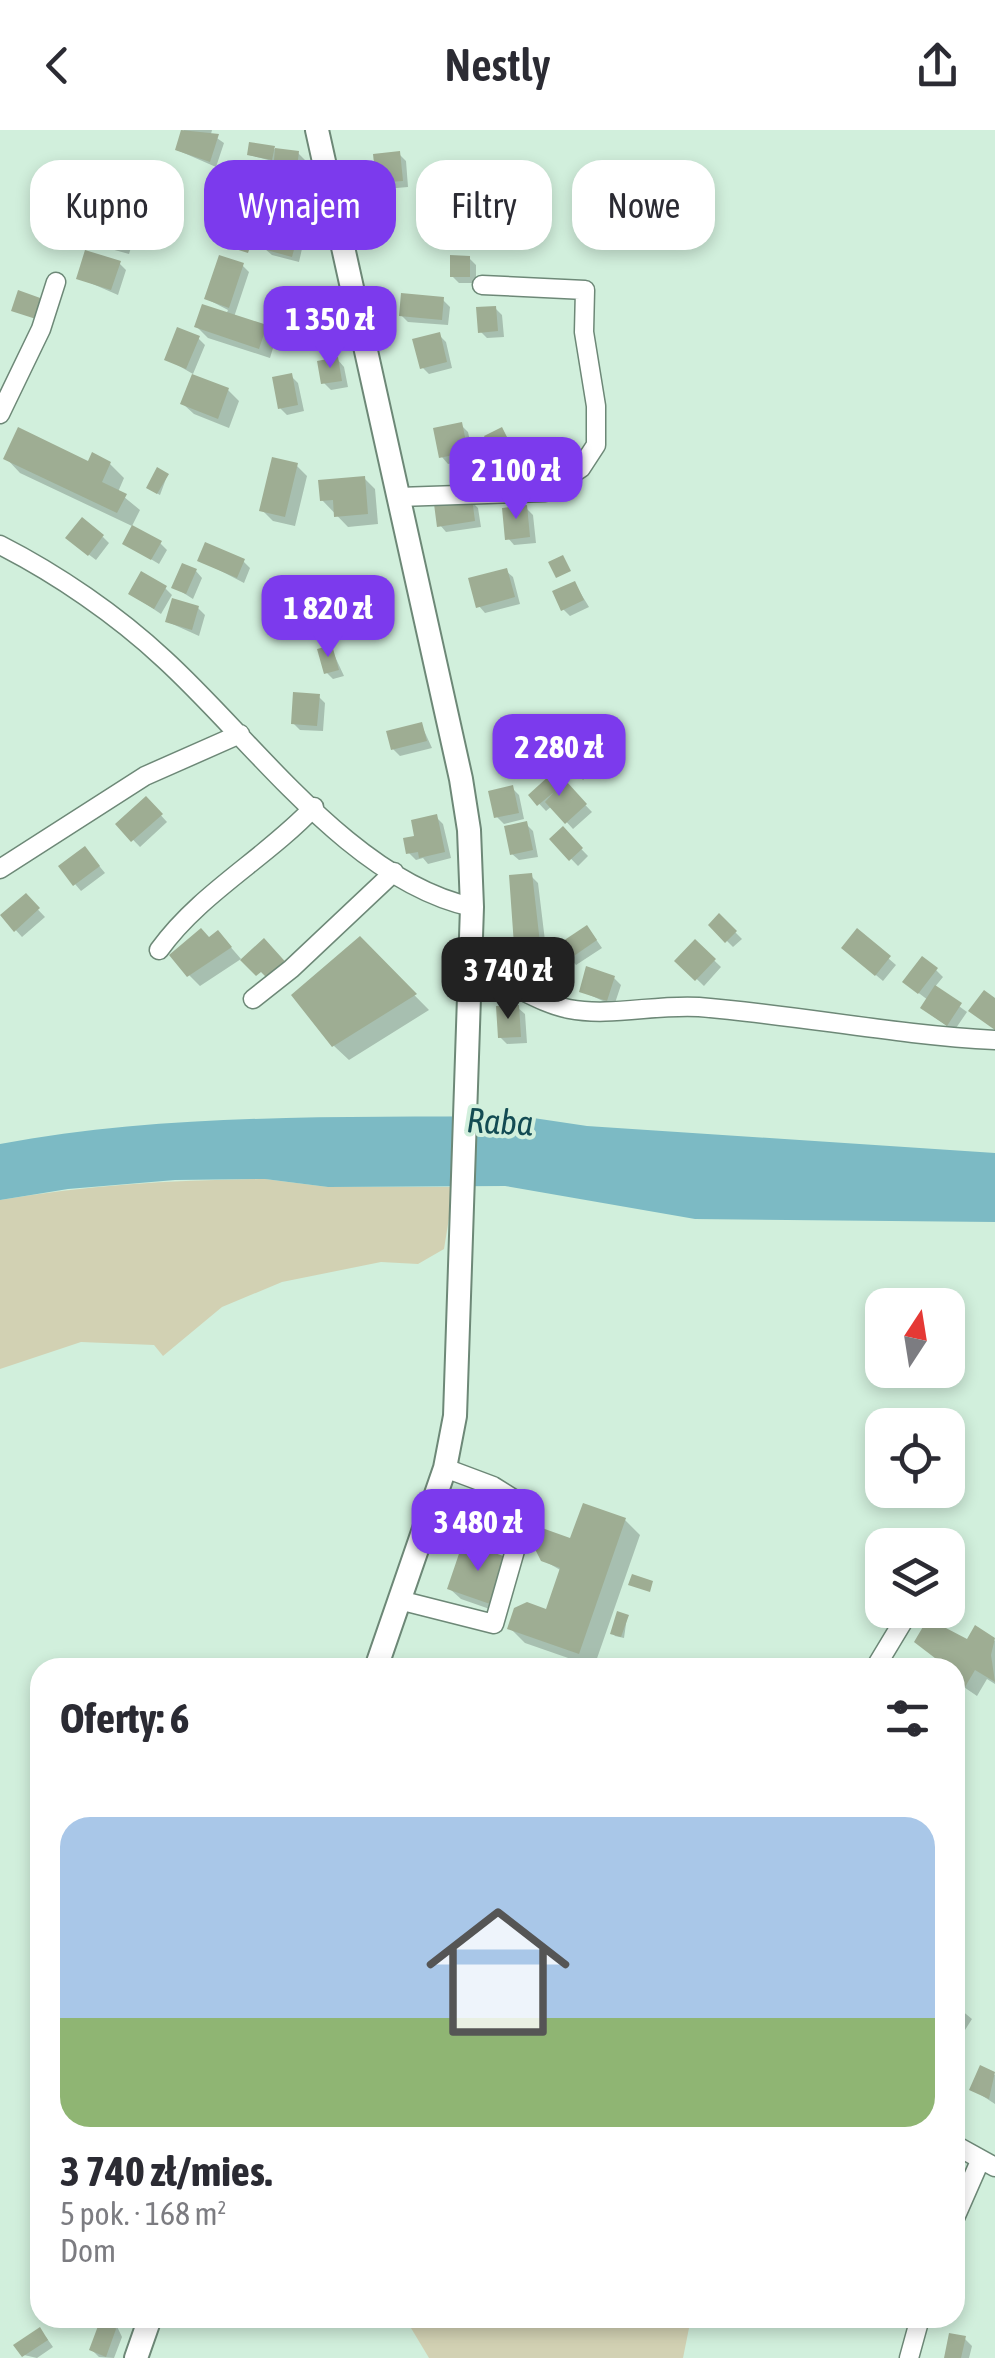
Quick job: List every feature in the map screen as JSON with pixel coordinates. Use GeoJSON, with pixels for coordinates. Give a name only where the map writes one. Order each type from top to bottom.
{"type":"FeatureCollection","features":[{"type":"Feature","properties":{"kind":"main road"},"geometry":{"type":"LineString","coordinates":[[317,130],[461,778],[469,830],[472,906],[455,1416],[444,1468],[379,1658]]}},
{"type":"Feature","properties":{"kind":"main road"},"geometry":{"type":"LineString","coordinates":[[136,2358],[146,2328]]}},
{"type":"Feature","properties":{"kind":"street"},"geometry":{"type":"LineString","coordinates":[[0,414],[41,329],[56,282]]}},
{"type":"Feature","properties":{"kind":"street"},"geometry":{"type":"LineString","coordinates":[[399,497],[546,492],[581,468],[596,445],[596,406],[584,332],[585,290],[482,284]]}},
{"type":"Feature","properties":{"kind":"street"},"geometry":{"type":"LineString","coordinates":[[0,546],[45,571],[144,642],[314,807],[394,872],[446,899],[472,906]]}},
{"type":"Feature","properties":{"kind":"street"},"geometry":{"type":"LineString","coordinates":[[0,868],[146,776],[240,734]]}},
{"type":"Feature","properties":{"kind":"street"},"geometry":{"type":"LineString","coordinates":[[159,950],[177,925],[289,834],[314,807]]}},
{"type":"Feature","properties":{"kind":"street"},"geometry":{"type":"LineString","coordinates":[[254,998],[291,970],[394,872]]}},
{"type":"Feature","properties":{"kind":"street"},"geometry":{"type":"LineString","coordinates":[[470,971],[493,975],[572,1010],[684,1006],[995,1040]]}},
{"type":"Feature","properties":{"kind":"street"},"geometry":{"type":"LineString","coordinates":[[399,1600],[494,1624],[518,1540],[520,1502],[492,1486],[444,1468]]}},
{"type":"Feature","properties":{"kind":"street"},"geometry":{"type":"LineString","coordinates":[[882,1658],[899,1628]]}},
{"type":"Feature","properties":{"kind":"street"},"geometry":{"type":"LineString","coordinates":[[965,2151],[988,2164],[965,2202]]}},
{"type":"Feature","properties":{"kind":"street"},"geometry":{"type":"LineString","coordinates":[[908,2358],[917,2328]]}},
{"type":"Feature","properties":{"kind":"green space"},"geometry":{"type":"Polygon","coordinates":[[[265,1179],[328,1187],[454,1187],[444,1249],[418,1264],[381,1262],[282,1282],[222,1307],[163,1356],[154,1345],[81,1342],[0,1369],[0,1200],[132,1184],[265,1179]]]}},
{"type":"Feature","properties":{"kind":"green space"},"geometry":{"type":"Polygon","coordinates":[[[411,2328],[689,2328],[683,2358],[429,2358],[411,2328]]]}},
{"type":"Feature","properties":{"kind":"water","name":"Raba"},"geometry":{"type":"Polygon","coordinates":[[[520,1116],[587,1126],[995,1153],[995,1222],[695,1219],[505,1186],[328,1187],[265,1179],[175,1180],[68,1189],[0,1200],[0,1144],[129,1126],[194,1122],[520,1116]]]}},
{"type":"Feature","properties":{"kind":"building"},"geometry":{"type":"Polygon","coordinates":[[[181,130],[219,134],[211,160],[175,150],[181,130]]]}},
{"type":"Feature","properties":{"kind":"building"},"geometry":{"type":"Polygon","coordinates":[[[249,142],[275,146],[272,160],[247,155],[249,142]]]}},
{"type":"Feature","properties":{"kind":"building"},"geometry":{"type":"Polygon","coordinates":[[[275,148],[299,151],[298,160],[274,160],[275,148]]]}},
{"type":"Feature","properties":{"kind":"building"},"geometry":{"type":"Polygon","coordinates":[[[400,151],[403,181],[396,182],[396,160],[374,160],[373,154],[400,151]]]}},
{"type":"Feature","properties":{"kind":"building"},"geometry":{"type":"Polygon","coordinates":[[[85,250],[121,261],[111,290],[76,279],[85,250]]]}},
{"type":"Feature","properties":{"kind":"building"},"geometry":{"type":"Polygon","coordinates":[[[267,250],[294,250],[292,257],[267,250]]]}},
{"type":"Feature","properties":{"kind":"building"},"geometry":{"type":"Polygon","coordinates":[[[219,255],[244,263],[229,308],[204,299],[219,255]]]}},
{"type":"Feature","properties":{"kind":"building"},"geometry":{"type":"Polygon","coordinates":[[[450,255],[470,256],[470,277],[450,277],[450,255]]]}},
{"type":"Feature","properties":{"kind":"building"},"geometry":{"type":"Polygon","coordinates":[[[18,290],[43,299],[36,319],[11,311],[18,290]]]}},
{"type":"Feature","properties":{"kind":"building"},"geometry":{"type":"Polygon","coordinates":[[[324,290],[329,322],[295,327],[290,295],[324,290]]]}},
{"type":"Feature","properties":{"kind":"building"},"geometry":{"type":"Polygon","coordinates":[[[401,293],[444,297],[442,320],[399,316],[401,293]]]}},
{"type":"Feature","properties":{"kind":"building"},"geometry":{"type":"Polygon","coordinates":[[[202,304],[267,325],[259,349],[194,327],[202,304]]]}},
{"type":"Feature","properties":{"kind":"building"},"geometry":{"type":"Polygon","coordinates":[[[496,306],[498,331],[478,333],[476,307],[496,306]]]}},
{"type":"Feature","properties":{"kind":"building"},"geometry":{"type":"Polygon","coordinates":[[[177,327],[200,336],[186,369],[164,360],[177,327]]]}},
{"type":"Feature","properties":{"kind":"building"},"geometry":{"type":"Polygon","coordinates":[[[440,332],[447,362],[420,369],[412,339],[440,332]]]}},
{"type":"Feature","properties":{"kind":"building"},"geometry":{"type":"Polygon","coordinates":[[[338,357],[342,381],[321,384],[317,361],[338,357]]]}},
{"type":"Feature","properties":{"kind":"building"},"geometry":{"type":"Polygon","coordinates":[[[292,373],[298,405],[278,409],[272,377],[292,373]]]}},
{"type":"Feature","properties":{"kind":"building"},"geometry":{"type":"Polygon","coordinates":[[[192,374],[229,388],[218,419],[180,404],[192,374]]]}},
{"type":"Feature","properties":{"kind":"building"},"geometry":{"type":"Polygon","coordinates":[[[462,422],[468,452],[439,458],[433,428],[462,422]]]}},
{"type":"Feature","properties":{"kind":"building"},"geometry":{"type":"Polygon","coordinates":[[[18,427],[88,461],[92,452],[111,462],[102,482],[127,494],[117,513],[3,459],[18,427]]]}},
{"type":"Feature","properties":{"kind":"building"},"geometry":{"type":"Polygon","coordinates":[[[502,427],[509,441],[491,450],[484,436],[502,427]]]}},
{"type":"Feature","properties":{"kind":"building"},"geometry":{"type":"Polygon","coordinates":[[[272,457],[298,463],[285,517],[259,511],[272,457]]]}},
{"type":"Feature","properties":{"kind":"building"},"geometry":{"type":"Polygon","coordinates":[[[157,467],[169,474],[157,494],[146,488],[157,467]]]}},
{"type":"Feature","properties":{"kind":"building"},"geometry":{"type":"Polygon","coordinates":[[[365,476],[368,514],[334,517],[333,500],[320,501],[318,480],[365,476]]]}},
{"type":"Feature","properties":{"kind":"building"},"geometry":{"type":"Polygon","coordinates":[[[472,498],[475,521],[437,527],[434,504],[472,498]]]}},
{"type":"Feature","properties":{"kind":"building"},"geometry":{"type":"Polygon","coordinates":[[[527,505],[530,537],[505,540],[502,508],[527,505]]]}},
{"type":"Feature","properties":{"kind":"building"},"geometry":{"type":"Polygon","coordinates":[[[82,517],[104,535],[88,556],[65,538],[82,517]]]}},
{"type":"Feature","properties":{"kind":"building"},"geometry":{"type":"Polygon","coordinates":[[[132,525],[162,541],[151,560],[122,544],[132,525]]]}},
{"type":"Feature","properties":{"kind":"building"},"geometry":{"type":"Polygon","coordinates":[[[205,542],[245,559],[237,578],[197,561],[205,542]]]}},
{"type":"Feature","properties":{"kind":"building"},"geometry":{"type":"Polygon","coordinates":[[[563,555],[571,571],[556,578],[548,562],[563,555]]]}},
{"type":"Feature","properties":{"kind":"building"},"geometry":{"type":"Polygon","coordinates":[[[182,563],[197,569],[186,594],[171,588],[182,563]]]}},
{"type":"Feature","properties":{"kind":"building"},"geometry":{"type":"Polygon","coordinates":[[[507,568],[515,597],[476,608],[468,578],[507,568]]]}},
{"type":"Feature","properties":{"kind":"building"},"geometry":{"type":"Polygon","coordinates":[[[141,571],[167,586],[154,609],[128,594],[141,571]]]}},
{"type":"Feature","properties":{"kind":"building"},"geometry":{"type":"Polygon","coordinates":[[[575,581],[584,600],[561,611],[552,591],[575,581]]]}},
{"type":"Feature","properties":{"kind":"building"},"geometry":{"type":"Polygon","coordinates":[[[172,598],[199,606],[192,630],[165,622],[172,598]]]}},
{"type":"Feature","properties":{"kind":"building"},"geometry":{"type":"Polygon","coordinates":[[[332,645],[339,670],[324,674],[317,649],[332,645]]]}},
{"type":"Feature","properties":{"kind":"building"},"geometry":{"type":"Polygon","coordinates":[[[293,692],[320,694],[317,726],[291,724],[293,692]]]}},
{"type":"Feature","properties":{"kind":"building"},"geometry":{"type":"Polygon","coordinates":[[[519,720],[532,753],[509,762],[497,728],[519,720]]]}},
{"type":"Feature","properties":{"kind":"building"},"geometry":{"type":"Polygon","coordinates":[[[422,722],[427,741],[391,750],[386,731],[422,722]]]}},
{"type":"Feature","properties":{"kind":"building"},"geometry":{"type":"Polygon","coordinates":[[[566,725],[595,757],[574,775],[546,743],[566,725]]]}},
{"type":"Feature","properties":{"kind":"building"},"geometry":{"type":"Polygon","coordinates":[[[550,775],[561,788],[567,782],[587,804],[565,824],[545,802],[554,792],[537,806],[528,795],[550,775]]]}},
{"type":"Feature","properties":{"kind":"building"},"geometry":{"type":"Polygon","coordinates":[[[513,785],[519,813],[494,818],[488,791],[513,785]]]}},
{"type":"Feature","properties":{"kind":"building"},"geometry":{"type":"Polygon","coordinates":[[[146,796],[163,814],[131,842],[115,824],[146,796]]]}},
{"type":"Feature","properties":{"kind":"building"},"geometry":{"type":"Polygon","coordinates":[[[437,814],[445,852],[419,858],[418,852],[406,854],[403,838],[414,836],[411,820],[437,814]]]}},
{"type":"Feature","properties":{"kind":"building"},"geometry":{"type":"Polygon","coordinates":[[[527,821],[533,850],[510,855],[504,826],[527,821]]]}},
{"type":"Feature","properties":{"kind":"building"},"geometry":{"type":"Polygon","coordinates":[[[563,826],[583,848],[569,861],[549,839],[563,826]]]}},
{"type":"Feature","properties":{"kind":"building"},"geometry":{"type":"Polygon","coordinates":[[[85,846],[100,866],[73,886],[58,866],[85,846]]]}},
{"type":"Feature","properties":{"kind":"building"},"geometry":{"type":"Polygon","coordinates":[[[532,873],[540,943],[514,945],[509,875],[532,873]]]}},
{"type":"Feature","properties":{"kind":"building"},"geometry":{"type":"Polygon","coordinates":[[[26,893],[40,908],[14,932],[0,915],[26,893]]]}},
{"type":"Feature","properties":{"kind":"building"},"geometry":{"type":"Polygon","coordinates":[[[719,913],[737,931],[725,943],[708,925],[719,913]]]}},
{"type":"Feature","properties":{"kind":"building"},"geometry":{"type":"Polygon","coordinates":[[[587,925],[597,940],[568,960],[557,945],[587,925]]]}},
{"type":"Feature","properties":{"kind":"building"},"geometry":{"type":"Polygon","coordinates":[[[201,928],[209,937],[218,930],[232,947],[187,977],[169,955],[201,928]]]}},
{"type":"Feature","properties":{"kind":"building"},"geometry":{"type":"Polygon","coordinates":[[[857,928],[891,956],[875,976],[841,948],[857,928]]]}},
{"type":"Feature","properties":{"kind":"building"},"geometry":{"type":"Polygon","coordinates":[[[360,936],[417,994],[332,1047],[291,995],[360,936]]]}},
{"type":"Feature","properties":{"kind":"building"},"geometry":{"type":"Polygon","coordinates":[[[264,938],[290,967],[272,983],[261,972],[256,976],[240,960],[264,938]]]}},
{"type":"Feature","properties":{"kind":"building"},"geometry":{"type":"Polygon","coordinates":[[[695,939],[716,959],[695,981],[674,961],[695,939]]]}},
{"type":"Feature","properties":{"kind":"building"},"geometry":{"type":"Polygon","coordinates":[[[922,956],[938,968],[918,994],[902,982],[922,956]]]}},
{"type":"Feature","properties":{"kind":"building"},"geometry":{"type":"Polygon","coordinates":[[[586,966],[615,976],[607,1001],[579,992],[586,966]]]}},
{"type":"Feature","properties":{"kind":"building"},"geometry":{"type":"Polygon","coordinates":[[[935,985],[962,1003],[947,1026],[920,1008],[935,985]]]}},
{"type":"Feature","properties":{"kind":"building"},"geometry":{"type":"Polygon","coordinates":[[[984,990],[995,998],[995,1030],[968,1011],[984,990]]]}},
{"type":"Feature","properties":{"kind":"building"},"geometry":{"type":"Polygon","coordinates":[[[519,1005],[521,1037],[498,1038],[496,1006],[519,1005]]]}},
{"type":"Feature","properties":{"kind":"building"},"geometry":{"type":"Polygon","coordinates":[[[583,1503],[626,1518],[579,1654],[507,1629],[514,1608],[527,1602],[546,1609],[560,1568],[541,1561],[535,1549],[542,1528],[570,1538],[583,1503]]]}},
{"type":"Feature","properties":{"kind":"building"},"geometry":{"type":"Polygon","coordinates":[[[463,1542],[509,1558],[493,1605],[447,1589],[463,1542]]]}},
{"type":"Feature","properties":{"kind":"building"},"geometry":{"type":"Polygon","coordinates":[[[632,1574],[653,1581],[650,1592],[628,1585],[632,1574]]]}},
{"type":"Feature","properties":{"kind":"building"},"geometry":{"type":"Polygon","coordinates":[[[617,1611],[629,1615],[621,1637],[610,1634],[617,1611]]]}},
{"type":"Feature","properties":{"kind":"building"},"geometry":{"type":"Polygon","coordinates":[[[975,1625],[995,1638],[991,1655],[995,1682],[975,1670],[965,1687],[965,1658],[935,1658],[914,1642],[922,1628],[946,1628],[967,1639],[975,1625]]]}},
{"type":"Feature","properties":{"kind":"building"},"geometry":{"type":"Polygon","coordinates":[[[980,2065],[995,2072],[989,2099],[969,2090],[980,2065]]]}},
{"type":"Feature","properties":{"kind":"building"},"geometry":{"type":"Polygon","coordinates":[[[38,2328],[48,2340],[22,2357],[13,2345],[38,2328]]]}},
{"type":"Feature","properties":{"kind":"building"},"geometry":{"type":"Polygon","coordinates":[[[97,2328],[115,2328],[106,2357],[89,2350],[97,2328]]]}},
{"type":"Feature","properties":{"kind":"building"},"geometry":{"type":"Polygon","coordinates":[[[949,2333],[966,2336],[961,2358],[944,2358],[949,2333]]]}}]}
